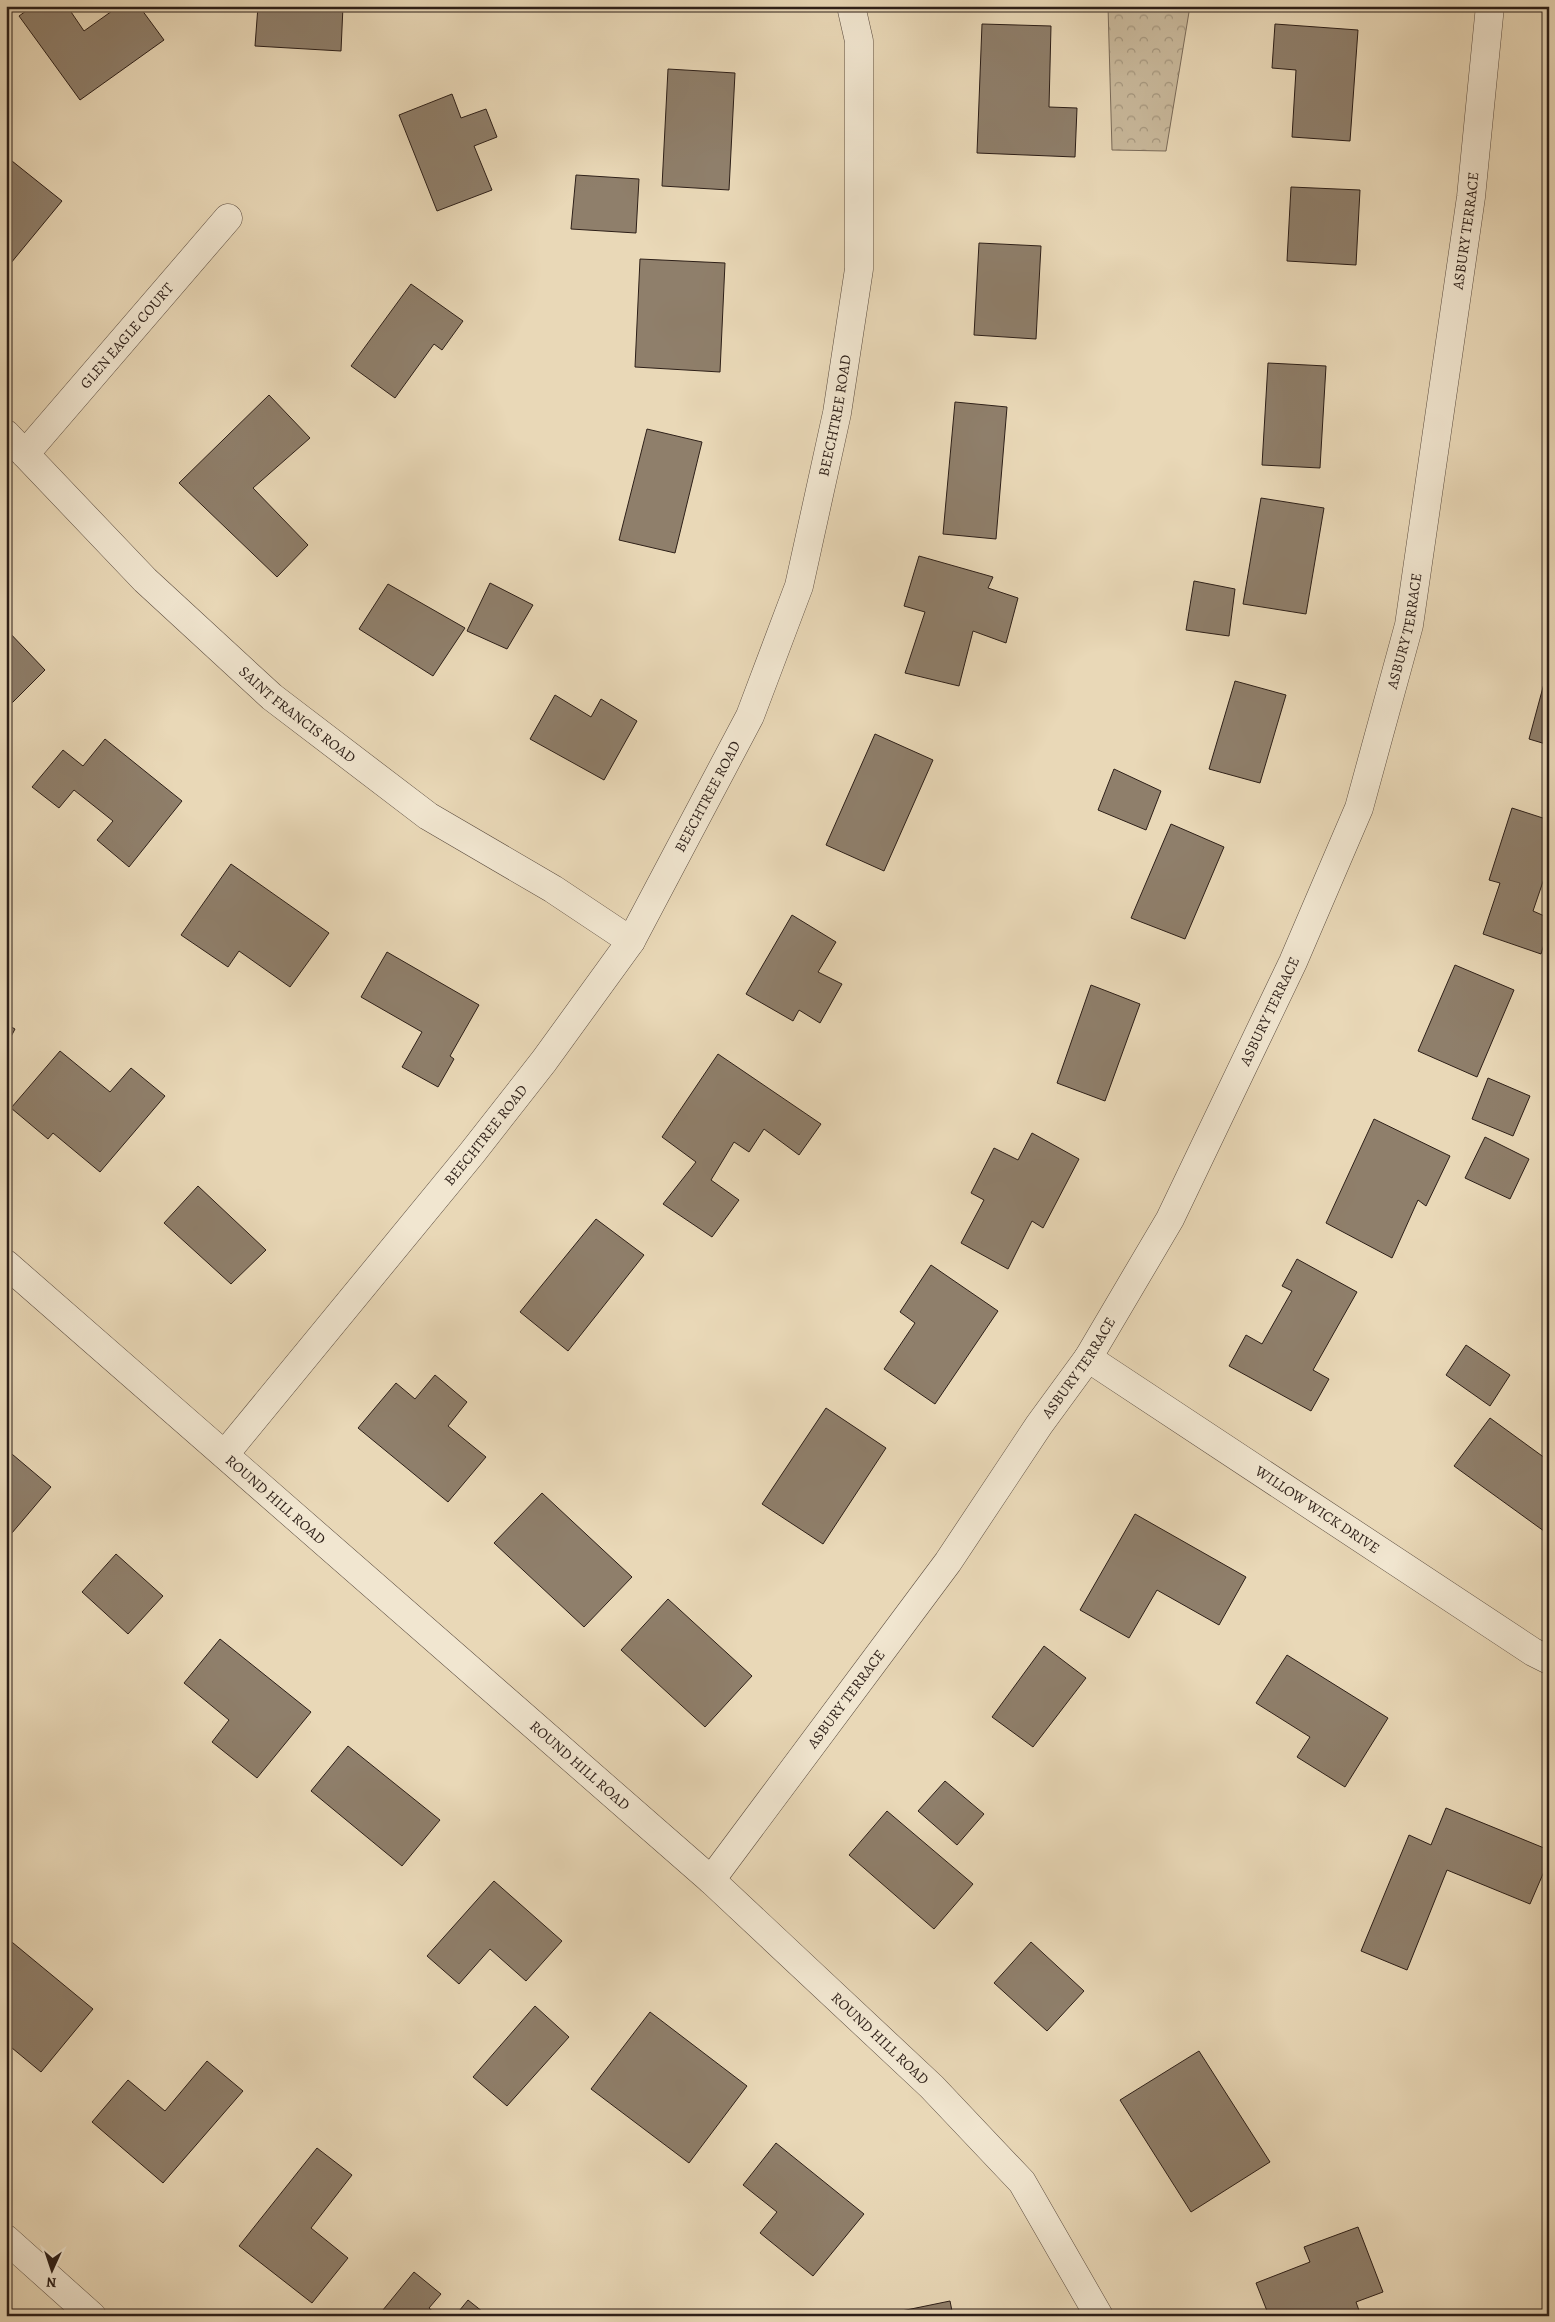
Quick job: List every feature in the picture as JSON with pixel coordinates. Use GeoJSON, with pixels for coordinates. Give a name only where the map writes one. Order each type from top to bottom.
{"type":"FeatureCollection","features":[{"type":"Feature","properties":{"kind":"street","name":"BEECHTREE ROAD"},"geometry":{"type":"LineString","coordinates":[[225,1454],[472,1153],[544,1061],[631,941],[750,716],[799,586],[837,412],[859,268],[859,41],[851,6]]}},
{"type":"Feature","properties":{"kind":"street","name":"ASBURY TERRACE"},"geometry":{"type":"LineString","coordinates":[[711,1880],[948,1562],[1039,1425],[1088,1358],[1170,1219],[1293,962],[1358,808],[1409,625],[1471,197],[1490,6]]}},
{"type":"Feature","properties":{"kind":"street","name":"GLEN EAGLE COURT"},"geometry":{"type":"LineString","coordinates":[[25,454],[228,218]]}},
{"type":"Feature","properties":{"kind":"street","name":"SAINT FRANCIS ROAD"},"geometry":{"type":"LineString","coordinates":[[6,434],[145,580],[272,697],[428,816],[553,889],[631,941]]}},
{"type":"Feature","properties":{"kind":"street","name":"ROUND HILL ROAD"},"geometry":{"type":"LineString","coordinates":[[6,1264],[711,1880],[932,2087],[1022,2182],[1099,2316]]}},
{"type":"Feature","properties":{"kind":"street","name":"WILLOW WICK DRIVE"},"geometry":{"type":"LineString","coordinates":[[1088,1358],[1549,1660]]}},
{"type":"Feature","properties":{"kind":"street"},"geometry":{"type":"LineString","coordinates":[[6,2239],[92,2316]]}},
{"type":"Feature","properties":{"kind":"green space"},"geometry":{"type":"Polygon","coordinates":[[[1108,6],[1190,6],[1166,151],[1112,150],[1108,6]]]}},
{"type":"Feature","properties":{"kind":"building"},"geometry":{"type":"Polygon","coordinates":[[[33,6],[67,6],[84,31],[119,6],[139,6],[164,40],[80,100],[19,16],[33,6]]]}},
{"type":"Feature","properties":{"kind":"building"},"geometry":{"type":"Polygon","coordinates":[[[258,6],[343,6],[341,51],[255,46],[258,6]]]}},
{"type":"Feature","properties":{"kind":"building"},"geometry":{"type":"Polygon","coordinates":[[[982,24],[1051,26],[1049,107],[1077,108],[1075,157],[977,153],[982,24]]]}},
{"type":"Feature","properties":{"kind":"building"},"geometry":{"type":"Polygon","coordinates":[[[1275,24],[1358,30],[1350,141],[1292,137],[1296,70],[1272,68],[1275,24]]]}},
{"type":"Feature","properties":{"kind":"building"},"geometry":{"type":"Polygon","coordinates":[[[668,69],[735,73],[729,190],[662,186],[668,69]]]}},
{"type":"Feature","properties":{"kind":"building"},"geometry":{"type":"Polygon","coordinates":[[[452,94],[461,118],[486,109],[497,137],[474,146],[492,190],[437,211],[399,115],[452,94]]]}},
{"type":"Feature","properties":{"kind":"building"},"geometry":{"type":"Polygon","coordinates":[[[12,161],[62,201],[6,269],[6,168],[12,161]]]}},
{"type":"Feature","properties":{"kind":"building"},"geometry":{"type":"Polygon","coordinates":[[[576,175],[639,179],[636,233],[571,229],[576,175]]]}},
{"type":"Feature","properties":{"kind":"building"},"geometry":{"type":"Polygon","coordinates":[[[1291,187],[1360,190],[1356,265],[1287,261],[1291,187]]]}},
{"type":"Feature","properties":{"kind":"building"},"geometry":{"type":"Polygon","coordinates":[[[979,243],[1041,246],[1036,339],[974,335],[979,243]]]}},
{"type":"Feature","properties":{"kind":"building"},"geometry":{"type":"Polygon","coordinates":[[[640,259],[725,263],[720,372],[635,367],[640,259]]]}},
{"type":"Feature","properties":{"kind":"building"},"geometry":{"type":"Polygon","coordinates":[[[411,284],[463,321],[442,350],[434,344],[395,398],[351,366],[411,284]]]}},
{"type":"Feature","properties":{"kind":"building"},"geometry":{"type":"Polygon","coordinates":[[[1268,363],[1326,366],[1320,468],[1262,465],[1268,363]]]}},
{"type":"Feature","properties":{"kind":"building"},"geometry":{"type":"Polygon","coordinates":[[[269,395],[310,438],[253,488],[308,545],[277,577],[179,483],[269,395]]]}},
{"type":"Feature","properties":{"kind":"building"},"geometry":{"type":"Polygon","coordinates":[[[955,402],[1007,407],[996,539],[943,534],[955,402]]]}},
{"type":"Feature","properties":{"kind":"building"},"geometry":{"type":"Polygon","coordinates":[[[647,429],[702,442],[675,553],[619,540],[647,429]]]}},
{"type":"Feature","properties":{"kind":"building"},"geometry":{"type":"Polygon","coordinates":[[[1261,498],[1324,508],[1306,614],[1243,604],[1261,498]]]}},
{"type":"Feature","properties":{"kind":"building"},"geometry":{"type":"Polygon","coordinates":[[[919,556],[993,577],[988,588],[1018,598],[1006,643],[973,631],[959,686],[905,673],[925,612],[904,606],[919,556]]]}},
{"type":"Feature","properties":{"kind":"building"},"geometry":{"type":"Polygon","coordinates":[[[1194,581],[1235,589],[1229,636],[1186,630],[1194,581]]]}},
{"type":"Feature","properties":{"kind":"building"},"geometry":{"type":"Polygon","coordinates":[[[490,583],[533,605],[507,649],[467,631],[490,583]]]}},
{"type":"Feature","properties":{"kind":"building"},"geometry":{"type":"Polygon","coordinates":[[[388,584],[465,628],[433,676],[359,629],[388,584]]]}},
{"type":"Feature","properties":{"kind":"building"},"geometry":{"type":"Polygon","coordinates":[[[6,629],[45,670],[6,709],[6,629]]]}},
{"type":"Feature","properties":{"kind":"building"},"geometry":{"type":"Polygon","coordinates":[[[1549,665],[1549,745],[1529,739],[1549,665]]]}},
{"type":"Feature","properties":{"kind":"building"},"geometry":{"type":"Polygon","coordinates":[[[1235,681],[1286,695],[1260,783],[1209,769],[1235,681]]]}},
{"type":"Feature","properties":{"kind":"building"},"geometry":{"type":"Polygon","coordinates":[[[555,695],[591,717],[601,699],[637,721],[604,780],[530,739],[555,695]]]}},
{"type":"Feature","properties":{"kind":"building"},"geometry":{"type":"Polygon","coordinates":[[[875,734],[933,760],[884,871],[826,845],[875,734]]]}},
{"type":"Feature","properties":{"kind":"building"},"geometry":{"type":"Polygon","coordinates":[[[105,739],[182,801],[129,867],[97,840],[113,821],[74,790],[59,808],[32,787],[63,750],[83,766],[105,739]]]}},
{"type":"Feature","properties":{"kind":"building"},"geometry":{"type":"Polygon","coordinates":[[[1114,769],[1161,791],[1146,830],[1098,810],[1114,769]]]}},
{"type":"Feature","properties":{"kind":"building"},"geometry":{"type":"Polygon","coordinates":[[[1512,808],[1549,820],[1549,864],[1533,911],[1549,918],[1549,928],[1541,954],[1483,934],[1500,883],[1489,880],[1512,808]]]}},
{"type":"Feature","properties":{"kind":"building"},"geometry":{"type":"Polygon","coordinates":[[[1171,824],[1224,847],[1185,939],[1131,918],[1171,824]]]}},
{"type":"Feature","properties":{"kind":"building"},"geometry":{"type":"Polygon","coordinates":[[[231,864],[329,933],[290,987],[239,951],[228,967],[181,935],[231,864]]]}},
{"type":"Feature","properties":{"kind":"building"},"geometry":{"type":"Polygon","coordinates":[[[792,915],[836,942],[818,972],[842,984],[820,1023],[799,1010],[793,1021],[746,994],[792,915]]]}},
{"type":"Feature","properties":{"kind":"building"},"geometry":{"type":"Polygon","coordinates":[[[387,952],[479,1005],[450,1056],[454,1059],[438,1087],[402,1067],[422,1032],[361,997],[387,952]]]}},
{"type":"Feature","properties":{"kind":"building"},"geometry":{"type":"Polygon","coordinates":[[[1455,965],[1514,990],[1477,1077],[1418,1051],[1455,965]]]}},
{"type":"Feature","properties":{"kind":"building"},"geometry":{"type":"Polygon","coordinates":[[[1091,985],[1140,1004],[1105,1101],[1057,1083],[1091,985]]]}},
{"type":"Feature","properties":{"kind":"building"},"geometry":{"type":"Polygon","coordinates":[[[6,1024],[15,1029],[6,1046],[6,1024]]]}},
{"type":"Feature","properties":{"kind":"building"},"geometry":{"type":"Polygon","coordinates":[[[60,1051],[110,1092],[131,1068],[165,1096],[100,1172],[53,1133],[48,1139],[11,1108],[60,1051]]]}},
{"type":"Feature","properties":{"kind":"building"},"geometry":{"type":"Polygon","coordinates":[[[718,1054],[821,1124],[799,1155],[764,1129],[749,1152],[734,1142],[711,1180],[739,1200],[712,1237],[663,1204],[696,1162],[662,1137],[718,1054]]]}},
{"type":"Feature","properties":{"kind":"building"},"geometry":{"type":"Polygon","coordinates":[[[1488,1078],[1530,1096],[1513,1136],[1472,1119],[1488,1078]]]}},
{"type":"Feature","properties":{"kind":"building"},"geometry":{"type":"Polygon","coordinates":[[[1374,1119],[1450,1156],[1426,1206],[1418,1200],[1392,1258],[1326,1223],[1374,1119]]]}},
{"type":"Feature","properties":{"kind":"building"},"geometry":{"type":"Polygon","coordinates":[[[1032,1133],[1079,1159],[1043,1228],[1032,1221],[1008,1269],[961,1243],[984,1200],[971,1193],[994,1148],[1018,1160],[1032,1133]]]}},
{"type":"Feature","properties":{"kind":"building"},"geometry":{"type":"Polygon","coordinates":[[[1485,1137],[1529,1159],[1510,1199],[1465,1178],[1485,1137]]]}},
{"type":"Feature","properties":{"kind":"building"},"geometry":{"type":"Polygon","coordinates":[[[198,1186],[266,1250],[231,1284],[164,1223],[198,1186]]]}},
{"type":"Feature","properties":{"kind":"building"},"geometry":{"type":"Polygon","coordinates":[[[596,1219],[644,1255],[568,1351],[520,1312],[596,1219]]]}},
{"type":"Feature","properties":{"kind":"building"},"geometry":{"type":"Polygon","coordinates":[[[1297,1259],[1357,1292],[1313,1370],[1329,1379],[1311,1411],[1229,1366],[1246,1335],[1262,1344],[1292,1291],[1282,1286],[1297,1259]]]}},
{"type":"Feature","properties":{"kind":"building"},"geometry":{"type":"Polygon","coordinates":[[[931,1265],[998,1311],[935,1404],[884,1369],[915,1323],[900,1312],[931,1265]]]}},
{"type":"Feature","properties":{"kind":"building"},"geometry":{"type":"Polygon","coordinates":[[[1466,1345],[1510,1375],[1490,1406],[1446,1375],[1466,1345]]]}},
{"type":"Feature","properties":{"kind":"building"},"geometry":{"type":"Polygon","coordinates":[[[435,1375],[467,1402],[448,1426],[486,1457],[448,1502],[358,1428],[396,1383],[415,1399],[435,1375]]]}},
{"type":"Feature","properties":{"kind":"building"},"geometry":{"type":"Polygon","coordinates":[[[826,1408],[886,1448],[823,1544],[762,1504],[826,1408]]]}},
{"type":"Feature","properties":{"kind":"building"},"geometry":{"type":"Polygon","coordinates":[[[1490,1418],[1549,1461],[1548,1534],[1454,1466],[1490,1418]]]}},
{"type":"Feature","properties":{"kind":"building"},"geometry":{"type":"Polygon","coordinates":[[[6,1449],[51,1487],[6,1540],[6,1449]]]}},
{"type":"Feature","properties":{"kind":"building"},"geometry":{"type":"Polygon","coordinates":[[[542,1493],[632,1577],[584,1627],[494,1543],[542,1493]]]}},
{"type":"Feature","properties":{"kind":"building"},"geometry":{"type":"Polygon","coordinates":[[[1135,1514],[1246,1577],[1219,1625],[1157,1590],[1129,1638],[1080,1610],[1135,1514]]]}},
{"type":"Feature","properties":{"kind":"building"},"geometry":{"type":"Polygon","coordinates":[[[116,1554],[163,1596],[128,1634],[82,1592],[116,1554]]]}},
{"type":"Feature","properties":{"kind":"building"},"geometry":{"type":"Polygon","coordinates":[[[668,1599],[752,1676],[705,1727],[621,1650],[668,1599]]]}},
{"type":"Feature","properties":{"kind":"building"},"geometry":{"type":"Polygon","coordinates":[[[220,1639],[311,1712],[257,1778],[212,1742],[229,1720],[184,1683],[220,1639]]]}},
{"type":"Feature","properties":{"kind":"building"},"geometry":{"type":"Polygon","coordinates":[[[1044,1646],[1086,1678],[1033,1747],[992,1717],[1044,1646]]]}},
{"type":"Feature","properties":{"kind":"building"},"geometry":{"type":"Polygon","coordinates":[[[1287,1655],[1388,1718],[1345,1787],[1297,1757],[1310,1737],[1256,1703],[1287,1655]]]}},
{"type":"Feature","properties":{"kind":"building"},"geometry":{"type":"Polygon","coordinates":[[[348,1746],[440,1820],[402,1866],[311,1791],[348,1746]]]}},
{"type":"Feature","properties":{"kind":"building"},"geometry":{"type":"Polygon","coordinates":[[[945,1781],[984,1814],[957,1845],[918,1811],[945,1781]]]}},
{"type":"Feature","properties":{"kind":"building"},"geometry":{"type":"Polygon","coordinates":[[[1446,1808],[1549,1850],[1549,1860],[1530,1904],[1447,1870],[1407,1970],[1361,1951],[1409,1835],[1431,1845],[1446,1808]]]}},
{"type":"Feature","properties":{"kind":"building"},"geometry":{"type":"Polygon","coordinates":[[[887,1811],[973,1884],[934,1929],[849,1855],[887,1811]]]}},
{"type":"Feature","properties":{"kind":"building"},"geometry":{"type":"Polygon","coordinates":[[[494,1881],[562,1941],[526,1981],[490,1949],[459,1984],[427,1956],[494,1881]]]}},
{"type":"Feature","properties":{"kind":"building"},"geometry":{"type":"Polygon","coordinates":[[[7,1938],[93,2009],[41,2072],[6,2043],[7,1938]]]}},
{"type":"Feature","properties":{"kind":"building"},"geometry":{"type":"Polygon","coordinates":[[[1031,1942],[1084,1991],[1047,2031],[994,1983],[1031,1942]]]}},
{"type":"Feature","properties":{"kind":"building"},"geometry":{"type":"Polygon","coordinates":[[[535,2006],[569,2037],[507,2106],[473,2077],[535,2006]]]}},
{"type":"Feature","properties":{"kind":"building"},"geometry":{"type":"Polygon","coordinates":[[[650,2012],[747,2086],[689,2163],[591,2089],[650,2012]]]}},
{"type":"Feature","properties":{"kind":"building"},"geometry":{"type":"Polygon","coordinates":[[[1199,2051],[1270,2162],[1191,2212],[1120,2100],[1199,2051]]]}},
{"type":"Feature","properties":{"kind":"building"},"geometry":{"type":"Polygon","coordinates":[[[207,2061],[243,2091],[163,2183],[92,2122],[128,2080],[165,2111],[207,2061]]]}},
{"type":"Feature","properties":{"kind":"building"},"geometry":{"type":"Polygon","coordinates":[[[776,2143],[864,2214],[813,2276],[760,2233],[777,2212],[743,2185],[776,2143]]]}},
{"type":"Feature","properties":{"kind":"building"},"geometry":{"type":"Polygon","coordinates":[[[317,2148],[352,2175],[311,2228],[348,2258],[312,2303],[239,2246],[317,2148]]]}},
{"type":"Feature","properties":{"kind":"building"},"geometry":{"type":"Polygon","coordinates":[[[1358,2227],[1383,2292],[1356,2302],[1361,2316],[1269,2316],[1256,2283],[1310,2262],[1304,2247],[1358,2227]]]}},
{"type":"Feature","properties":{"kind":"building"},"geometry":{"type":"Polygon","coordinates":[[[414,2272],[441,2294],[429,2308],[438,2316],[378,2316],[414,2272]]]}},
{"type":"Feature","properties":{"kind":"building"},"geometry":{"type":"Polygon","coordinates":[[[468,2300],[488,2316],[455,2316],[468,2300]]]}},
{"type":"Feature","properties":{"kind":"building"},"geometry":{"type":"Polygon","coordinates":[[[950,2301],[953,2316],[877,2316],[950,2301]]]}}]}
